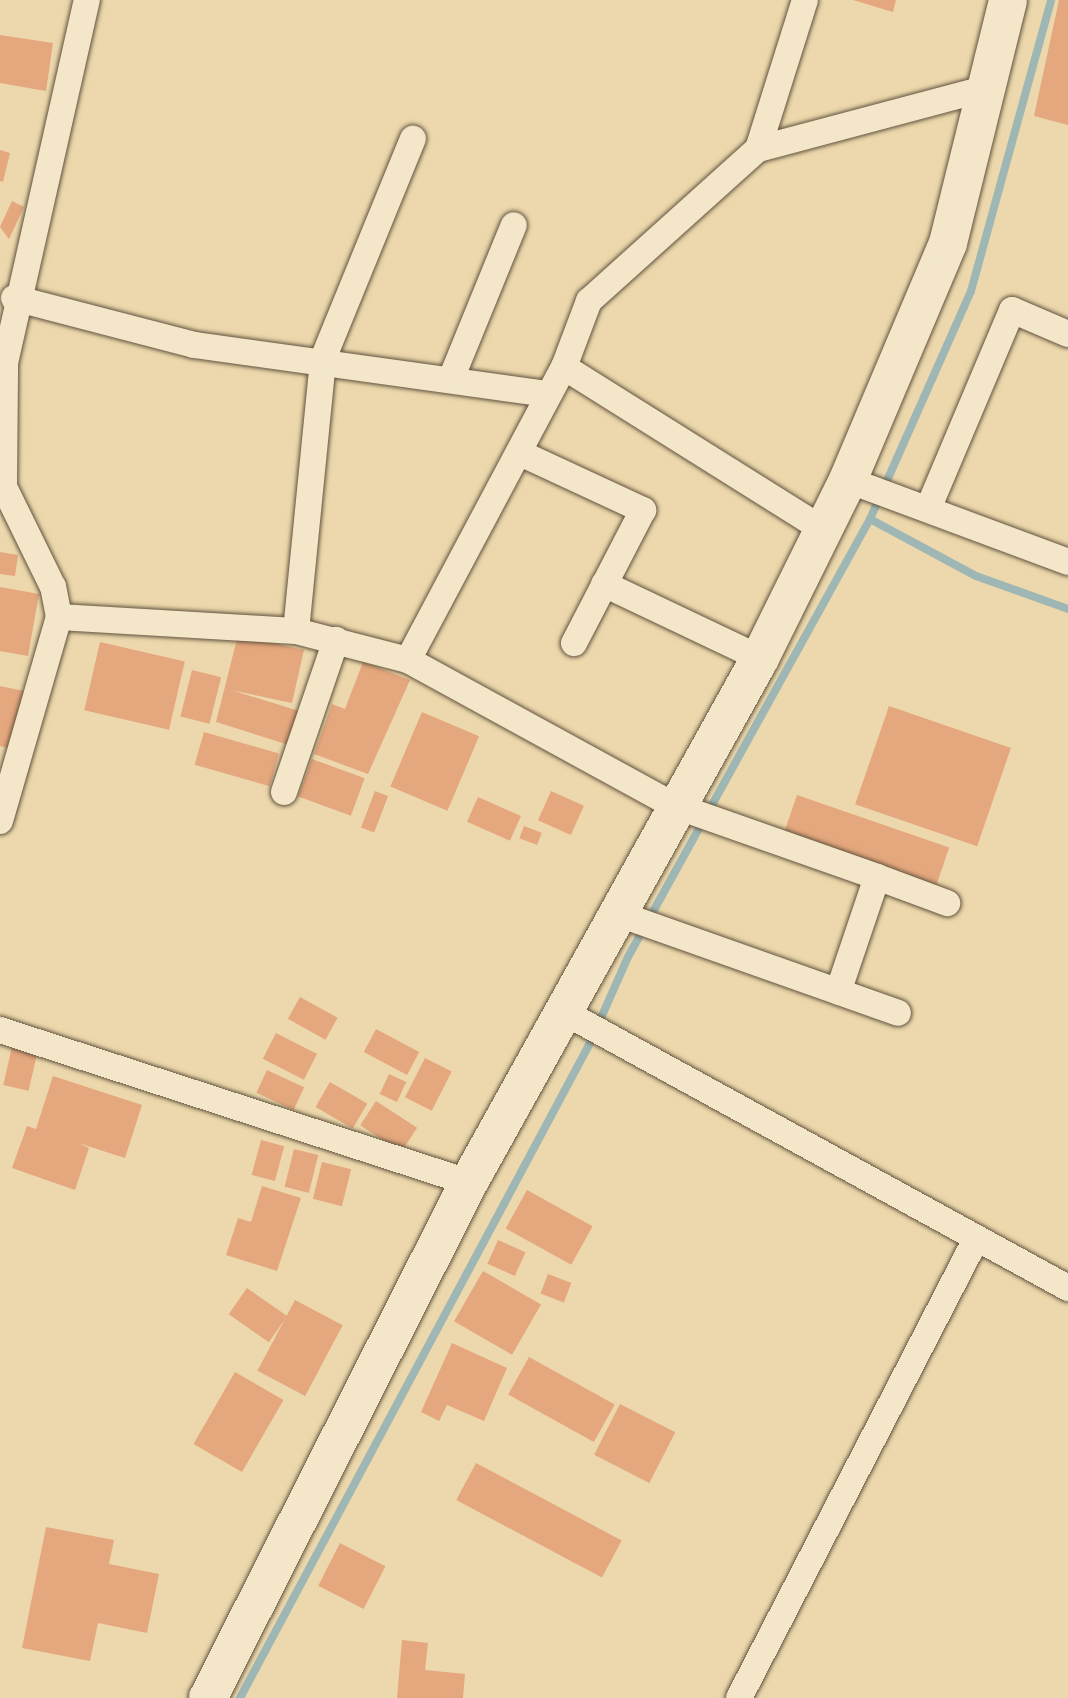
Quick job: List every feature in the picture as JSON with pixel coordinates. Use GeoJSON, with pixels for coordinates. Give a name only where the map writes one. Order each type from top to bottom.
{"type":"FeatureCollection","features":[{"type":"Feature","properties":{"kind":"street"},"geometry":{"type":"LineString","coordinates":[[0,821],[59,617],[53,587],[4,487],[1,438],[14,298],[87,0]]}},
{"type":"Feature","properties":{"kind":"street"},"geometry":{"type":"LineString","coordinates":[[758,149],[805,0]]}},
{"type":"Feature","properties":{"kind":"street"},"geometry":{"type":"LineString","coordinates":[[208,1698],[469,1182],[564,1012],[673,805],[760,658],[821,528],[848,480],[948,243],[1008,0]]}},
{"type":"Feature","properties":{"kind":"street"},"geometry":{"type":"LineString","coordinates":[[408,660],[564,367],[589,301],[758,149],[988,88]]}},
{"type":"Feature","properties":{"kind":"street"},"geometry":{"type":"LineString","coordinates":[[296,631],[323,359],[413,139]]}},
{"type":"Feature","properties":{"kind":"street"},"geometry":{"type":"LineString","coordinates":[[451,379],[514,225]]}},
{"type":"Feature","properties":{"kind":"street"},"geometry":{"type":"LineString","coordinates":[[14,298],[194,345],[323,359],[548,394]]}},
{"type":"Feature","properties":{"kind":"street"},"geometry":{"type":"LineString","coordinates":[[928,509],[1012,310],[1068,334]]}},
{"type":"Feature","properties":{"kind":"street"},"geometry":{"type":"LineString","coordinates":[[564,367],[821,528]]}},
{"type":"Feature","properties":{"kind":"street"},"geometry":{"type":"LineString","coordinates":[[520,453],[643,510],[574,643]]}},
{"type":"Feature","properties":{"kind":"street"},"geometry":{"type":"LineString","coordinates":[[848,480],[1068,562]]}},
{"type":"Feature","properties":{"kind":"street"},"geometry":{"type":"LineString","coordinates":[[604,584],[760,658]]}},
{"type":"Feature","properties":{"kind":"street"},"geometry":{"type":"LineString","coordinates":[[59,617],[296,631],[408,660],[673,805],[947,903]]}},
{"type":"Feature","properties":{"kind":"street"},"geometry":{"type":"LineString","coordinates":[[284,792],[336,640]]}},
{"type":"Feature","properties":{"kind":"street"},"geometry":{"type":"LineString","coordinates":[[838,992],[877,877]]}},
{"type":"Feature","properties":{"kind":"street"},"geometry":{"type":"LineString","coordinates":[[616,913],[898,1013]]}},
{"type":"Feature","properties":{"kind":"street"},"geometry":{"type":"LineString","coordinates":[[564,1012],[1068,1288]]}},
{"type":"Feature","properties":{"kind":"street"},"geometry":{"type":"LineString","coordinates":[[0,1030],[469,1182]]}},
{"type":"Feature","properties":{"kind":"street"},"geometry":{"type":"LineString","coordinates":[[739,1698],[976,1239]]}},
{"type":"Feature","properties":{"kind":"building"},"geometry":{"type":"Polygon","coordinates":[[[853,0],[896,0],[893,12],[853,0]]]}},
{"type":"Feature","properties":{"kind":"building"},"geometry":{"type":"Polygon","coordinates":[[[1059,0],[1068,0],[1068,125],[1034,116],[1059,0]]]}},
{"type":"Feature","properties":{"kind":"building"},"geometry":{"type":"Polygon","coordinates":[[[0,35],[53,43],[46,91],[0,83],[0,35]]]}},
{"type":"Feature","properties":{"kind":"building"},"geometry":{"type":"Polygon","coordinates":[[[0,150],[10,153],[3,182],[0,181],[0,150]]]}},
{"type":"Feature","properties":{"kind":"building"},"geometry":{"type":"Polygon","coordinates":[[[12,201],[24,207],[9,239],[0,227],[12,201]]]}},
{"type":"Feature","properties":{"kind":"building"},"geometry":{"type":"Polygon","coordinates":[[[0,552],[18,555],[15,576],[0,574],[0,552]]]}},
{"type":"Feature","properties":{"kind":"building"},"geometry":{"type":"Polygon","coordinates":[[[0,587],[39,594],[28,656],[0,651],[0,587]]]}},
{"type":"Feature","properties":{"kind":"building"},"geometry":{"type":"Polygon","coordinates":[[[238,635],[304,650],[292,703],[231,690],[299,711],[289,745],[216,722],[238,635]]]}},
{"type":"Feature","properties":{"kind":"building"},"geometry":{"type":"Polygon","coordinates":[[[100,642],[185,662],[169,730],[84,710],[100,642]]]}},
{"type":"Feature","properties":{"kind":"building"},"geometry":{"type":"Polygon","coordinates":[[[363,662],[410,680],[368,774],[314,754],[332,704],[345,709],[363,662]]]}},
{"type":"Feature","properties":{"kind":"building"},"geometry":{"type":"Polygon","coordinates":[[[192,670],[221,677],[209,724],[180,717],[192,670]]]}},
{"type":"Feature","properties":{"kind":"building"},"geometry":{"type":"Polygon","coordinates":[[[0,686],[24,691],[11,749],[0,746],[0,686]]]}},
{"type":"Feature","properties":{"kind":"building"},"geometry":{"type":"Polygon","coordinates":[[[889,706],[1011,748],[977,846],[855,804],[889,706]]]}},
{"type":"Feature","properties":{"kind":"building"},"geometry":{"type":"Polygon","coordinates":[[[422,712],[479,736],[447,811],[390,787],[422,712]]]}},
{"type":"Feature","properties":{"kind":"building"},"geometry":{"type":"Polygon","coordinates":[[[204,732],[279,753],[270,786],[195,765],[204,732]]]}},
{"type":"Feature","properties":{"kind":"building"},"geometry":{"type":"Polygon","coordinates":[[[312,759],[365,778],[351,816],[298,797],[312,759]]]}},
{"type":"Feature","properties":{"kind":"building"},"geometry":{"type":"Polygon","coordinates":[[[375,791],[388,796],[374,832],[361,827],[375,791]]]}},
{"type":"Feature","properties":{"kind":"building"},"geometry":{"type":"Polygon","coordinates":[[[551,791],[584,806],[571,835],[538,820],[551,791]]]}},
{"type":"Feature","properties":{"kind":"building"},"geometry":{"type":"Polygon","coordinates":[[[797,795],[949,847],[936,886],[784,834],[797,795]]]}},
{"type":"Feature","properties":{"kind":"building"},"geometry":{"type":"Polygon","coordinates":[[[478,797],[521,816],[510,841],[467,822],[478,797]]]}},
{"type":"Feature","properties":{"kind":"building"},"geometry":{"type":"Polygon","coordinates":[[[524,826],[542,833],[537,845],[519,838],[524,826]]]}},
{"type":"Feature","properties":{"kind":"building"},"geometry":{"type":"Polygon","coordinates":[[[300,997],[338,1018],[325,1040],[288,1019],[300,997]]]}},
{"type":"Feature","properties":{"kind":"building"},"geometry":{"type":"Polygon","coordinates":[[[376,1029],[419,1052],[407,1075],[364,1052],[376,1029]]]}},
{"type":"Feature","properties":{"kind":"building"},"geometry":{"type":"Polygon","coordinates":[[[276,1033],[317,1054],[304,1080],[263,1059],[276,1033]]]}},
{"type":"Feature","properties":{"kind":"building"},"geometry":{"type":"Polygon","coordinates":[[[12,1047],[37,1053],[29,1091],[3,1085],[12,1047]]]}},
{"type":"Feature","properties":{"kind":"building"},"geometry":{"type":"Polygon","coordinates":[[[425,1058],[452,1072],[432,1111],[405,1097],[425,1058]]]}},
{"type":"Feature","properties":{"kind":"building"},"geometry":{"type":"Polygon","coordinates":[[[267,1070],[304,1087],[294,1110],[256,1093],[267,1070]]]}},
{"type":"Feature","properties":{"kind":"building"},"geometry":{"type":"Polygon","coordinates":[[[389,1074],[406,1082],[397,1102],[380,1094],[389,1074]]]}},
{"type":"Feature","properties":{"kind":"building"},"geometry":{"type":"Polygon","coordinates":[[[53,1076],[142,1105],[125,1158],[78,1143],[89,1148],[75,1190],[12,1168],[27,1126],[36,1129],[53,1076]]]}},
{"type":"Feature","properties":{"kind":"building"},"geometry":{"type":"Polygon","coordinates":[[[330,1082],[367,1104],[353,1129],[316,1107],[330,1082]]]}},
{"type":"Feature","properties":{"kind":"building"},"geometry":{"type":"Polygon","coordinates":[[[376,1101],[417,1128],[401,1152],[360,1125],[376,1101]]]}},
{"type":"Feature","properties":{"kind":"building"},"geometry":{"type":"Polygon","coordinates":[[[261,1140],[284,1146],[275,1181],[252,1175],[261,1140]]]}},
{"type":"Feature","properties":{"kind":"building"},"geometry":{"type":"Polygon","coordinates":[[[294,1149],[318,1155],[309,1193],[285,1187],[294,1149]]]}},
{"type":"Feature","properties":{"kind":"building"},"geometry":{"type":"Polygon","coordinates":[[[322,1162],[351,1169],[342,1206],[313,1199],[322,1162]]]}},
{"type":"Feature","properties":{"kind":"building"},"geometry":{"type":"Polygon","coordinates":[[[262,1186],[301,1198],[277,1271],[226,1255],[238,1218],[251,1222],[262,1186]]]}},
{"type":"Feature","properties":{"kind":"building"},"geometry":{"type":"Polygon","coordinates":[[[527,1190],[593,1226],[571,1265],[506,1228],[527,1190]]]}},
{"type":"Feature","properties":{"kind":"building"},"geometry":{"type":"Polygon","coordinates":[[[498,1240],[525,1252],[515,1276],[487,1264],[498,1240]]]}},
{"type":"Feature","properties":{"kind":"building"},"geometry":{"type":"Polygon","coordinates":[[[483,1271],[541,1304],[512,1355],[454,1321],[483,1271]]]}},
{"type":"Feature","properties":{"kind":"building"},"geometry":{"type":"Polygon","coordinates":[[[548,1274],[571,1283],[564,1303],[540,1294],[548,1274]]]}},
{"type":"Feature","properties":{"kind":"building"},"geometry":{"type":"Polygon","coordinates":[[[247,1288],[287,1316],[269,1342],[229,1314],[247,1288]]]}},
{"type":"Feature","properties":{"kind":"building"},"geometry":{"type":"Polygon","coordinates":[[[295,1300],[343,1325],[305,1396],[257,1371],[295,1300]]]}},
{"type":"Feature","properties":{"kind":"building"},"geometry":{"type":"Polygon","coordinates":[[[452,1343],[507,1368],[484,1421],[447,1405],[439,1421],[421,1412],[452,1343]]]}},
{"type":"Feature","properties":{"kind":"building"},"geometry":{"type":"Polygon","coordinates":[[[529,1357],[615,1405],[594,1442],[508,1395],[529,1357]]]}},
{"type":"Feature","properties":{"kind":"building"},"geometry":{"type":"Polygon","coordinates":[[[235,1372],[283,1400],[242,1472],[194,1444],[235,1372]]]}},
{"type":"Feature","properties":{"kind":"building"},"geometry":{"type":"Polygon","coordinates":[[[620,1404],[675,1432],[649,1483],[594,1455],[620,1404]]]}},
{"type":"Feature","properties":{"kind":"building"},"geometry":{"type":"Polygon","coordinates":[[[476,1463],[622,1540],[602,1578],[456,1500],[476,1463]]]}},
{"type":"Feature","properties":{"kind":"building"},"geometry":{"type":"Polygon","coordinates":[[[46,1527],[114,1540],[109,1564],[159,1574],[147,1633],[98,1623],[90,1661],[22,1648],[46,1527]]]}},
{"type":"Feature","properties":{"kind":"building"},"geometry":{"type":"Polygon","coordinates":[[[340,1543],[385,1566],[364,1609],[318,1586],[340,1543]]]}},
{"type":"Feature","properties":{"kind":"building"},"geometry":{"type":"Polygon","coordinates":[[[402,1640],[428,1643],[425,1670],[465,1674],[463,1698],[397,1698],[402,1640]]]}},
{"type":"Feature","properties":{"kind":"waterway"},"geometry":{"type":"LineString","coordinates":[[240,1698],[589,1045],[628,957],[870,519],[971,291],[1051,0]]}},
{"type":"Feature","properties":{"kind":"waterway"},"geometry":{"type":"LineString","coordinates":[[870,519],[976,576],[1068,609]]}}]}
